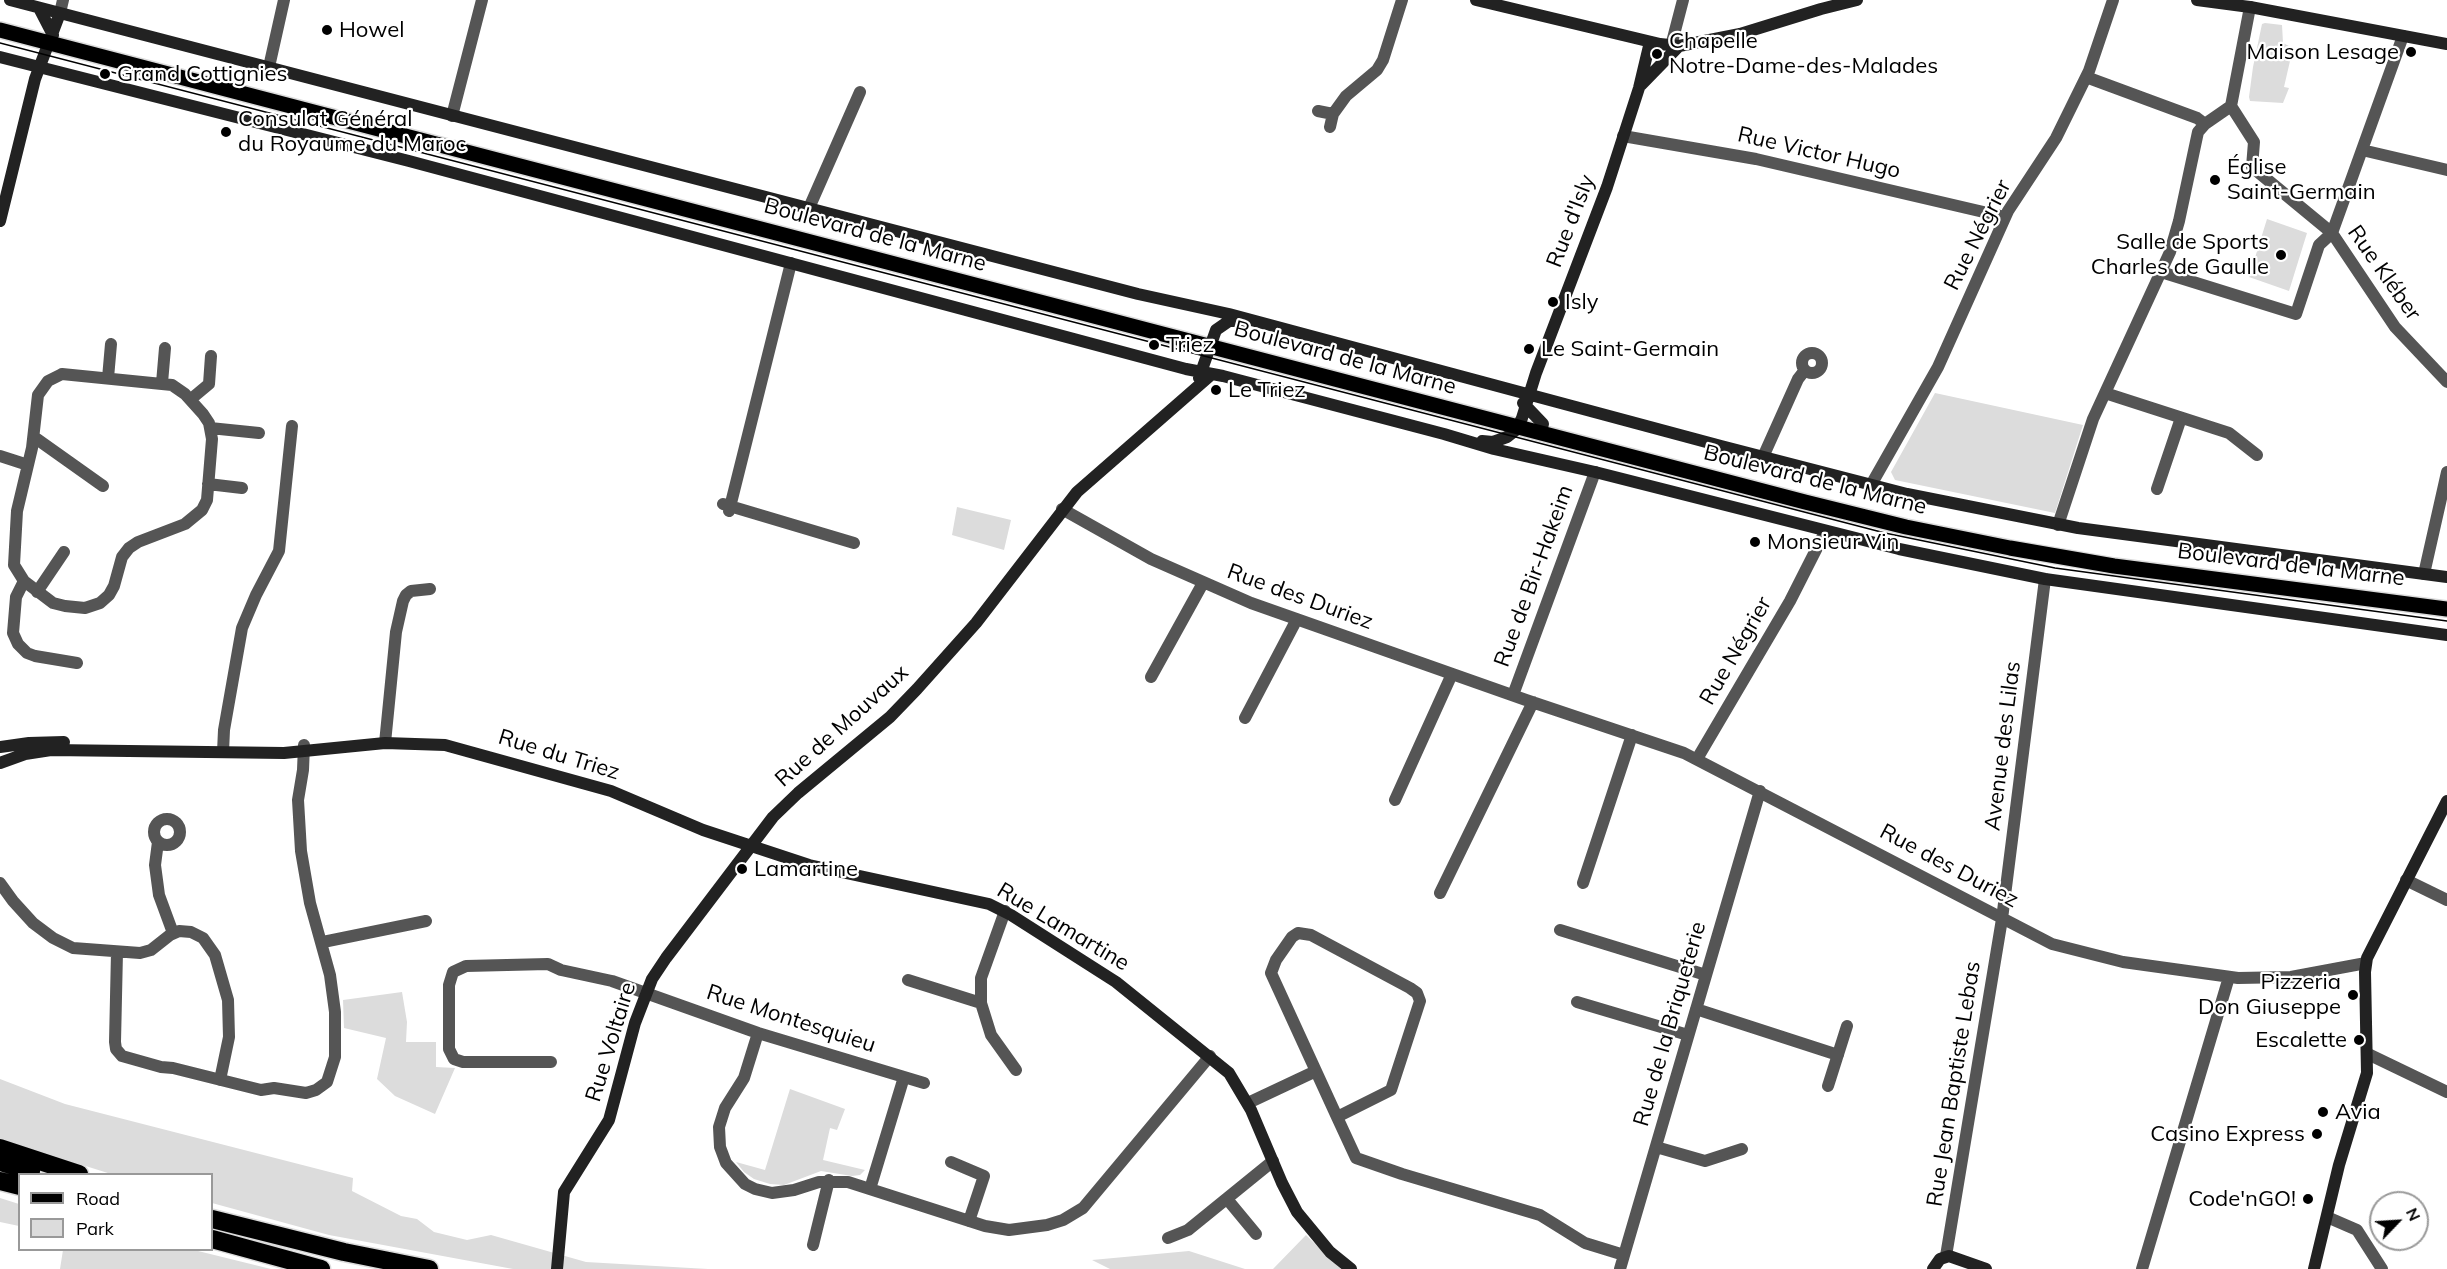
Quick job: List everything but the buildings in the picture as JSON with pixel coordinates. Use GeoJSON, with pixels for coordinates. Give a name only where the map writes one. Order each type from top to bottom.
{"type":"FeatureCollection","features":[{"type":"Feature","properties":{"kind":"highway"},"geometry":{"type":"LineString","coordinates":[[0,1148],[76,1173]]}},
{"type":"Feature","properties":{"kind":"highway"},"geometry":{"type":"LineString","coordinates":[[0,1162],[40,1173]]}},
{"type":"Feature","properties":{"kind":"highway"},"geometry":{"type":"LineString","coordinates":[[0,1181],[18,1186]]}},
{"type":"Feature","properties":{"kind":"highway"},"geometry":{"type":"LineString","coordinates":[[213,1219],[344,1252],[429,1269]]}},
{"type":"Feature","properties":{"kind":"highway"},"geometry":{"type":"LineString","coordinates":[[213,1239],[321,1269]]}},
{"type":"Feature","properties":{"kind":"main road","name":"Boulevard de la Marne"},"geometry":{"type":"LineString","coordinates":[[0,21],[51,39]]}},
{"type":"Feature","properties":{"kind":"main road","name":"Boulevard de la Marne"},"geometry":{"type":"LineString","coordinates":[[0,30],[51,39],[1210,341],[1524,411],[1805,502],[1971,541],[2114,566],[2447,609]]}},
{"type":"Feature","properties":{"kind":"main road","name":"Boulevard de la Marne"},"geometry":{"type":"LineString","coordinates":[[1524,411],[1543,424],[1970,531],[2126,558],[2447,599]]}},
{"type":"Feature","properties":{"kind":"street","name":"Boulevard de la Marne"},"geometry":{"type":"LineString","coordinates":[[10,0],[1477,380],[1524,411],[1762,457],[1871,485],[2058,525],[2447,577]]}},
{"type":"Feature","properties":{"kind":"street"},"geometry":{"type":"LineString","coordinates":[[0,221],[39,68],[63,0]]}},
{"type":"Feature","properties":{"kind":"street"},"geometry":{"type":"LineString","coordinates":[[269,68],[284,0]]}},
{"type":"Feature","properties":{"kind":"street"},"geometry":{"type":"LineString","coordinates":[[452,116],[482,0]]}},
{"type":"Feature","properties":{"kind":"street"},"geometry":{"type":"LineString","coordinates":[[1330,127],[1333,114],[1346,96],[1381,65],[1402,0]]}},
{"type":"Feature","properties":{"kind":"street"},"geometry":{"type":"LineString","coordinates":[[1476,0],[1675,46],[1740,34],[1857,0]]}},
{"type":"Feature","properties":{"kind":"street"},"geometry":{"type":"LineString","coordinates":[[1675,46],[1683,0]]}},
{"type":"Feature","properties":{"kind":"street","name":"Rue Négrier"},"geometry":{"type":"LineString","coordinates":[[1871,485],[1938,367],[2005,217],[2052,146],[2086,77],[2109,17],[2113,0]]}},
{"type":"Feature","properties":{"kind":"street"},"geometry":{"type":"LineString","coordinates":[[2201,0],[2243,4],[2447,44]]}},
{"type":"Feature","properties":{"kind":"street"},"geometry":{"type":"LineString","coordinates":[[2058,525],[2087,434],[2161,272],[2175,236],[2196,137],[2205,124],[2231,106],[2243,4]]}},
{"type":"Feature","properties":{"kind":"street"},"geometry":{"type":"LineString","coordinates":[[39,8],[51,39],[57,72]]}},
{"type":"Feature","properties":{"kind":"street"},"geometry":{"type":"LineString","coordinates":[[2161,272],[2296,314],[2319,245],[2332,233],[2403,36]]}},
{"type":"Feature","properties":{"kind":"street","name":"Rue d'Isly"},"geometry":{"type":"LineString","coordinates":[[1524,411],[1597,216],[1639,88],[1650,42]]}},
{"type":"Feature","properties":{"kind":"street","name":"Rue d'Isly"},"geometry":{"type":"LineString","coordinates":[[1639,88],[1675,46]]}},
{"type":"Feature","properties":{"kind":"street","name":"Boulevard de la Marne"},"geometry":{"type":"LineString","coordinates":[[0,57],[409,161],[1494,449],[1595,472],[1936,558],[2045,579],[2447,635]]}},
{"type":"Feature","properties":{"kind":"street"},"geometry":{"type":"LineString","coordinates":[[2086,77],[2197,118],[2205,124]]}},
{"type":"Feature","properties":{"kind":"street"},"geometry":{"type":"LineString","coordinates":[[809,208],[860,92]]}},
{"type":"Feature","properties":{"kind":"street","name":"Rue Kléber"},"geometry":{"type":"LineString","coordinates":[[2231,106],[2254,142],[2252,167],[2332,233],[2395,327],[2447,382]]}},
{"type":"Feature","properties":{"kind":"street"},"geometry":{"type":"LineString","coordinates":[[1318,111],[1333,114]]}},
{"type":"Feature","properties":{"kind":"street","name":"Rue Victor Hugo"},"geometry":{"type":"LineString","coordinates":[[1623,136],[1756,159],[2005,217]]}},
{"type":"Feature","properties":{"kind":"street"},"geometry":{"type":"LineString","coordinates":[[2362,150],[2447,170]]}},
{"type":"Feature","properties":{"kind":"street"},"geometry":{"type":"LineString","coordinates":[[792,263],[728,507],[854,543]]}},
{"type":"Feature","properties":{"kind":"street"},"geometry":{"type":"LineString","coordinates":[[1207,373],[1210,341],[1218,328],[1234,321],[1251,321]]}},
{"type":"Feature","properties":{"kind":"street"},"geometry":{"type":"LineString","coordinates":[[108,378],[111,344]]}},
{"type":"Feature","properties":{"kind":"street"},"geometry":{"type":"LineString","coordinates":[[162,383],[165,348]]}},
{"type":"Feature","properties":{"kind":"street"},"geometry":{"type":"LineString","coordinates":[[191,399],[209,384],[212,356]]}},
{"type":"Feature","properties":{"kind":"street"},"geometry":{"type":"LineString","coordinates":[[1762,457],[1798,379],[1805,370]]}},
{"type":"Feature","properties":{"kind":"street","name":"Rue de Mouvaux"},"geometry":{"type":"LineString","coordinates":[[750,846],[791,799],[900,708],[951,652],[1077,492],[1189,392],[1207,373]]}},
{"type":"Feature","properties":{"kind":"street"},"geometry":{"type":"LineString","coordinates":[[62,374],[162,383],[177,387],[191,399],[210,428],[212,445],[205,505],[195,518],[129,548],[120,562],[114,586],[100,603],[84,608],[53,603],[24,581],[16,569],[14,552],[17,511],[34,437],[38,395],[48,381],[62,374]]}},
{"type":"Feature","properties":{"kind":"street"},"geometry":{"type":"LineString","coordinates":[[2105,393],[2229,433],[2257,455]]}},
{"type":"Feature","properties":{"kind":"street"},"geometry":{"type":"LineString","coordinates":[[1444,434],[1493,442],[1507,437],[1524,411]]}},
{"type":"Feature","properties":{"kind":"street"},"geometry":{"type":"LineString","coordinates":[[2157,489],[2181,418]]}},
{"type":"Feature","properties":{"kind":"street"},"geometry":{"type":"LineString","coordinates":[[223,748],[242,627],[279,551],[292,426]]}},
{"type":"Feature","properties":{"kind":"street"},"geometry":{"type":"LineString","coordinates":[[210,428],[259,433]]}},
{"type":"Feature","properties":{"kind":"street"},"geometry":{"type":"LineString","coordinates":[[34,437],[103,486]]}},
{"type":"Feature","properties":{"kind":"street"},"geometry":{"type":"LineString","coordinates":[[0,456],[27,469]]}},
{"type":"Feature","properties":{"kind":"street"},"geometry":{"type":"LineString","coordinates":[[0,465],[27,469]]}},
{"type":"Feature","properties":{"kind":"street","name":"Rue de Bir-Hakeim"},"geometry":{"type":"LineString","coordinates":[[1513,695],[1595,472]]}},
{"type":"Feature","properties":{"kind":"street"},"geometry":{"type":"LineString","coordinates":[[2424,574],[2447,472]]}},
{"type":"Feature","properties":{"kind":"street"},"geometry":{"type":"LineString","coordinates":[[208,484],[242,488]]}},
{"type":"Feature","properties":{"kind":"street","name":"Rue des Duriez"},"geometry":{"type":"LineString","coordinates":[[1062,509],[1151,560],[1203,583],[1297,619],[1697,759],[2047,942],[2138,965],[2229,977],[2283,978],[2366,963]]}},
{"type":"Feature","properties":{"kind":"street","name":"Rue Négrier"},"geometry":{"type":"LineString","coordinates":[[1697,759],[1787,606],[1825,531]]}},
{"type":"Feature","properties":{"kind":"street"},"geometry":{"type":"LineString","coordinates":[[37,592],[64,552]]}},
{"type":"Feature","properties":{"kind":"street","name":"Avenue des Lilas"},"geometry":{"type":"LineString","coordinates":[[2002,919],[2045,579]]}},
{"type":"Feature","properties":{"kind":"street"},"geometry":{"type":"LineString","coordinates":[[24,581],[16,597],[13,633],[18,644],[27,653],[35,656],[77,663]]}},
{"type":"Feature","properties":{"kind":"street"},"geometry":{"type":"LineString","coordinates":[[1151,677],[1203,583]]}},
{"type":"Feature","properties":{"kind":"street"},"geometry":{"type":"LineString","coordinates":[[385,743],[396,632],[403,601],[411,591],[430,590]]}},
{"type":"Feature","properties":{"kind":"street"},"geometry":{"type":"LineString","coordinates":[[1245,718],[1297,619]]}},
{"type":"Feature","properties":{"kind":"street"},"geometry":{"type":"LineString","coordinates":[[1395,800],[1452,674]]}},
{"type":"Feature","properties":{"kind":"street"},"geometry":{"type":"LineString","coordinates":[[1440,893],[1533,702]]}},
{"type":"Feature","properties":{"kind":"street"},"geometry":{"type":"LineString","coordinates":[[1583,883],[1632,735]]}},
{"type":"Feature","properties":{"kind":"street","name":"Rue du Triez"},"geometry":{"type":"LineString","coordinates":[[0,747],[41,742],[304,749],[385,743],[433,743],[461,748],[611,791],[703,830],[750,846]]}},
{"type":"Feature","properties":{"kind":"street","name":"Rue du Triez"},"geometry":{"type":"LineString","coordinates":[[0,763],[25,754],[51,750],[223,748]]}},
{"type":"Feature","properties":{"kind":"street"},"geometry":{"type":"LineString","coordinates":[[117,952],[115,1042],[119,1054],[161,1067],[261,1090],[274,1088],[302,1094],[316,1090],[327,1082],[335,1057],[334,1011],[330,975],[323,942],[310,903],[301,851],[298,800],[304,749]]}},
{"type":"Feature","properties":{"kind":"street","name":"Rue de la Briqueterie"},"geometry":{"type":"LineString","coordinates":[[1620,1269],[1760,791]]}},
{"type":"Feature","properties":{"kind":"street"},"geometry":{"type":"LineString","coordinates":[[2314,1269],[2344,1145],[2366,1078],[2368,1054],[2366,963],[2371,948],[2447,801]]}},
{"type":"Feature","properties":{"kind":"street"},"geometry":{"type":"LineString","coordinates":[[158,842],[155,865],[159,895],[173,933]]}},
{"type":"Feature","properties":{"kind":"street","name":"Rue Lamartine"},"geometry":{"type":"LineString","coordinates":[[750,846],[809,865],[965,897],[1005,911],[1110,978],[1229,1073],[1248,1102],[1288,1197],[1302,1220],[1330,1252],[1350,1269]]}},
{"type":"Feature","properties":{"kind":"street","name":"Rue Voltaire"},"geometry":{"type":"LineString","coordinates":[[557,1264],[564,1192],[603,1130],[612,1111],[631,1033],[646,992],[666,958],[750,846]]}},
{"type":"Feature","properties":{"kind":"street"},"geometry":{"type":"LineString","coordinates":[[2406,880],[2447,900]]}},
{"type":"Feature","properties":{"kind":"street"},"geometry":{"type":"LineString","coordinates":[[0,883],[28,918],[57,941],[82,950],[148,952],[173,933],[187,931],[202,938],[213,951],[228,1000],[230,1024],[220,1080]]}},
{"type":"Feature","properties":{"kind":"street"},"geometry":{"type":"LineString","coordinates":[[1005,911],[981,978],[981,1003],[991,1035],[1016,1070]]}},
{"type":"Feature","properties":{"kind":"street","name":"Rue Jean Baptiste Lebas"},"geometry":{"type":"LineString","coordinates":[[1946,1256],[2002,919]]}},
{"type":"Feature","properties":{"kind":"street"},"geometry":{"type":"LineString","coordinates":[[323,942],[426,921]]}},
{"type":"Feature","properties":{"kind":"street"},"geometry":{"type":"LineString","coordinates":[[1560,930],[1706,975]]}},
{"type":"Feature","properties":{"kind":"street"},"geometry":{"type":"LineString","coordinates":[[1337,1117],[1391,1090],[1420,1001],[1414,991],[1302,932],[1292,937],[1272,965],[1271,973],[1316,1071],[1337,1117],[1354,1154],[1359,1160],[1540,1215],[1586,1243],[1624,1255]]}},
{"type":"Feature","properties":{"kind":"street","name":"Rue Montesquieu"},"geometry":{"type":"LineString","coordinates":[[551,1062],[463,1062],[454,1059],[450,1053],[449,1017],[449,980],[453,972],[466,966],[539,963],[551,965],[561,970],[605,978],[758,1033],[924,1083]]}},
{"type":"Feature","properties":{"kind":"street"},"geometry":{"type":"LineString","coordinates":[[2142,1269],[2229,977]]}},
{"type":"Feature","properties":{"kind":"street"},"geometry":{"type":"LineString","coordinates":[[908,980],[981,1003]]}},
{"type":"Feature","properties":{"kind":"street"},"geometry":{"type":"LineString","coordinates":[[1577,1002],[1688,1035]]}},
{"type":"Feature","properties":{"kind":"street"},"geometry":{"type":"LineString","coordinates":[[1696,1009],[1838,1055]]}},
{"type":"Feature","properties":{"kind":"street"},"geometry":{"type":"LineString","coordinates":[[1828,1086],[1847,1026]]}},
{"type":"Feature","properties":{"kind":"street"},"geometry":{"type":"LineString","coordinates":[[758,1033],[744,1078],[721,1117],[719,1137],[726,1163],[745,1184],[763,1191],[783,1193],[829,1180],[848,1182],[1000,1230],[1024,1230],[1054,1223],[1076,1212],[1097,1193],[1210,1056]]}},
{"type":"Feature","properties":{"kind":"street"},"geometry":{"type":"LineString","coordinates":[[2368,1054],[2447,1092]]}},
{"type":"Feature","properties":{"kind":"street"},"geometry":{"type":"LineString","coordinates":[[1248,1102],[1316,1071]]}},
{"type":"Feature","properties":{"kind":"street"},"geometry":{"type":"LineString","coordinates":[[870,1189],[904,1077]]}},
{"type":"Feature","properties":{"kind":"street"},"geometry":{"type":"LineString","coordinates":[[1656,1147],[1705,1161],[1742,1149]]}},
{"type":"Feature","properties":{"kind":"street"},"geometry":{"type":"LineString","coordinates":[[1168,1238],[1188,1230],[1273,1161]]}},
{"type":"Feature","properties":{"kind":"street"},"geometry":{"type":"LineString","coordinates":[[951,1162],[984,1176],[969,1221]]}},
{"type":"Feature","properties":{"kind":"street"},"geometry":{"type":"LineString","coordinates":[[813,1245],[829,1180]]}},
{"type":"Feature","properties":{"kind":"street"},"geometry":{"type":"LineString","coordinates":[[1227,1199],[1256,1234]]}},
{"type":"Feature","properties":{"kind":"street"},"geometry":{"type":"LineString","coordinates":[[2327,1217],[2357,1230],[2382,1269]]}},
{"type":"Feature","properties":{"kind":"street"},"geometry":{"type":"LineString","coordinates":[[1933,1269],[1938,1261],[1946,1256],[1986,1269]]}},
{"type":"Feature","properties":{"kind":"green space"},"geometry":{"type":"Polygon","coordinates":[[[2262,24],[2282,25],[2283,43],[2293,48],[2284,87],[2289,88],[2283,103],[2250,101],[2249,97],[2262,24]]]}},
{"type":"Feature","properties":{"kind":"green space","name":"Salle de Sports Charles de Gaulle"},"geometry":{"type":"Polygon","coordinates":[[[2267,219],[2307,233],[2289,291],[2249,277],[2267,219]]]}},
{"type":"Feature","properties":{"kind":"green space"},"geometry":{"type":"Polygon","coordinates":[[[1935,393],[2083,425],[2055,513],[1895,480],[1891,472],[1935,393]]]}},
{"type":"Feature","properties":{"kind":"green space"},"geometry":{"type":"Polygon","coordinates":[[[957,507],[1011,520],[1004,550],[952,535],[957,507]]]}},
{"type":"Feature","properties":{"kind":"green space"},"geometry":{"type":"Polygon","coordinates":[[[402,992],[407,1022],[406,1042],[436,1042],[436,1067],[455,1068],[435,1114],[395,1096],[377,1079],[386,1038],[344,1028],[343,1000],[402,992]]]}},
{"type":"Feature","properties":{"kind":"green space"},"geometry":{"type":"Polygon","coordinates":[[[0,1079],[65,1104],[353,1178],[352,1191],[401,1216],[417,1219],[434,1232],[467,1240],[491,1235],[586,1262],[708,1269],[513,1269],[329,1235],[213,1203],[213,1173],[108,1173],[0,1139],[0,1079]]]}},
{"type":"Feature","properties":{"kind":"green space"},"geometry":{"type":"Polygon","coordinates":[[[790,1089],[845,1109],[837,1130],[830,1128],[823,1160],[865,1170],[860,1175],[852,1176],[821,1171],[784,1185],[754,1179],[744,1172],[736,1162],[765,1170],[790,1089]]]}},
{"type":"Feature","properties":{"kind":"green space"},"geometry":{"type":"Polygon","coordinates":[[[0,1198],[18,1204],[18,1226],[0,1222],[0,1198]]]}},
{"type":"Feature","properties":{"kind":"green space"},"geometry":{"type":"Polygon","coordinates":[[[1306,1235],[1341,1269],[1273,1269],[1306,1235]]]}},
{"type":"Feature","properties":{"kind":"green space"},"geometry":{"type":"Polygon","coordinates":[[[63,1251],[198,1251],[271,1269],[60,1269],[63,1251]]]}},
{"type":"Feature","properties":{"kind":"green space"},"geometry":{"type":"Polygon","coordinates":[[[1189,1251],[1245,1269],[1110,1269],[1092,1260],[1189,1251]]]}},
{"type":"Feature","properties":{"kind":"tram line"},"geometry":{"type":"LineString","coordinates":[[0,43],[1885,533],[2055,568],[2447,621]]}},
{"type":"Feature","properties":{"kind":"place","name":"Howel"},"geometry":{"type":"Point","coordinates":[327,30]}},
{"type":"Feature","properties":{"kind":"place","name":"Maison Lesage"},"geometry":{"type":"Point","coordinates":[2411,52]}},
{"type":"Feature","properties":{"kind":"place","name":"Chapelle Notre-Dame-des-Malades"},"geometry":{"type":"Point","coordinates":[1657,54]}},
{"type":"Feature","properties":{"kind":"place","name":"Grand Cottignies"},"geometry":{"type":"Point","coordinates":[105,74]}},
{"type":"Feature","properties":{"kind":"place","name":"Consulat Général du Royaume du Maroc"},"geometry":{"type":"Point","coordinates":[226,132]}},
{"type":"Feature","properties":{"kind":"place","name":"Église Saint-Germain"},"geometry":{"type":"Point","coordinates":[2215,180]}},
{"type":"Feature","properties":{"kind":"place","name":"Salle de Sports Charles de Gaulle"},"geometry":{"type":"Point","coordinates":[2281,255]}},
{"type":"Feature","properties":{"kind":"place","name":"Isly"},"geometry":{"type":"Point","coordinates":[1553,302]}},
{"type":"Feature","properties":{"kind":"place","name":"Triez"},"geometry":{"type":"Point","coordinates":[1154,345]}},
{"type":"Feature","properties":{"kind":"place","name":"Le Saint-Germain"},"geometry":{"type":"Point","coordinates":[1529,349]}},
{"type":"Feature","properties":{"kind":"place","name":"Le Triez"},"geometry":{"type":"Point","coordinates":[1216,390]}},
{"type":"Feature","properties":{"kind":"place","name":"Monsieur Vin"},"geometry":{"type":"Point","coordinates":[1755,542]}},
{"type":"Feature","properties":{"kind":"place","name":"Lamartine"},"geometry":{"type":"Point","coordinates":[742,869]}},
{"type":"Feature","properties":{"kind":"place","name":"Pizzeria Don Giuseppe"},"geometry":{"type":"Point","coordinates":[2353,995]}},
{"type":"Feature","properties":{"kind":"place","name":"Escalette"},"geometry":{"type":"Point","coordinates":[2359,1040]}},
{"type":"Feature","properties":{"kind":"place","name":"Avia"},"geometry":{"type":"Point","coordinates":[2323,1112]}},
{"type":"Feature","properties":{"kind":"place","name":"Casino Express"},"geometry":{"type":"Point","coordinates":[2317,1134]}},
{"type":"Feature","properties":{"kind":"place","name":"Code'nGO!"},"geometry":{"type":"Point","coordinates":[2308,1199]}}]}
